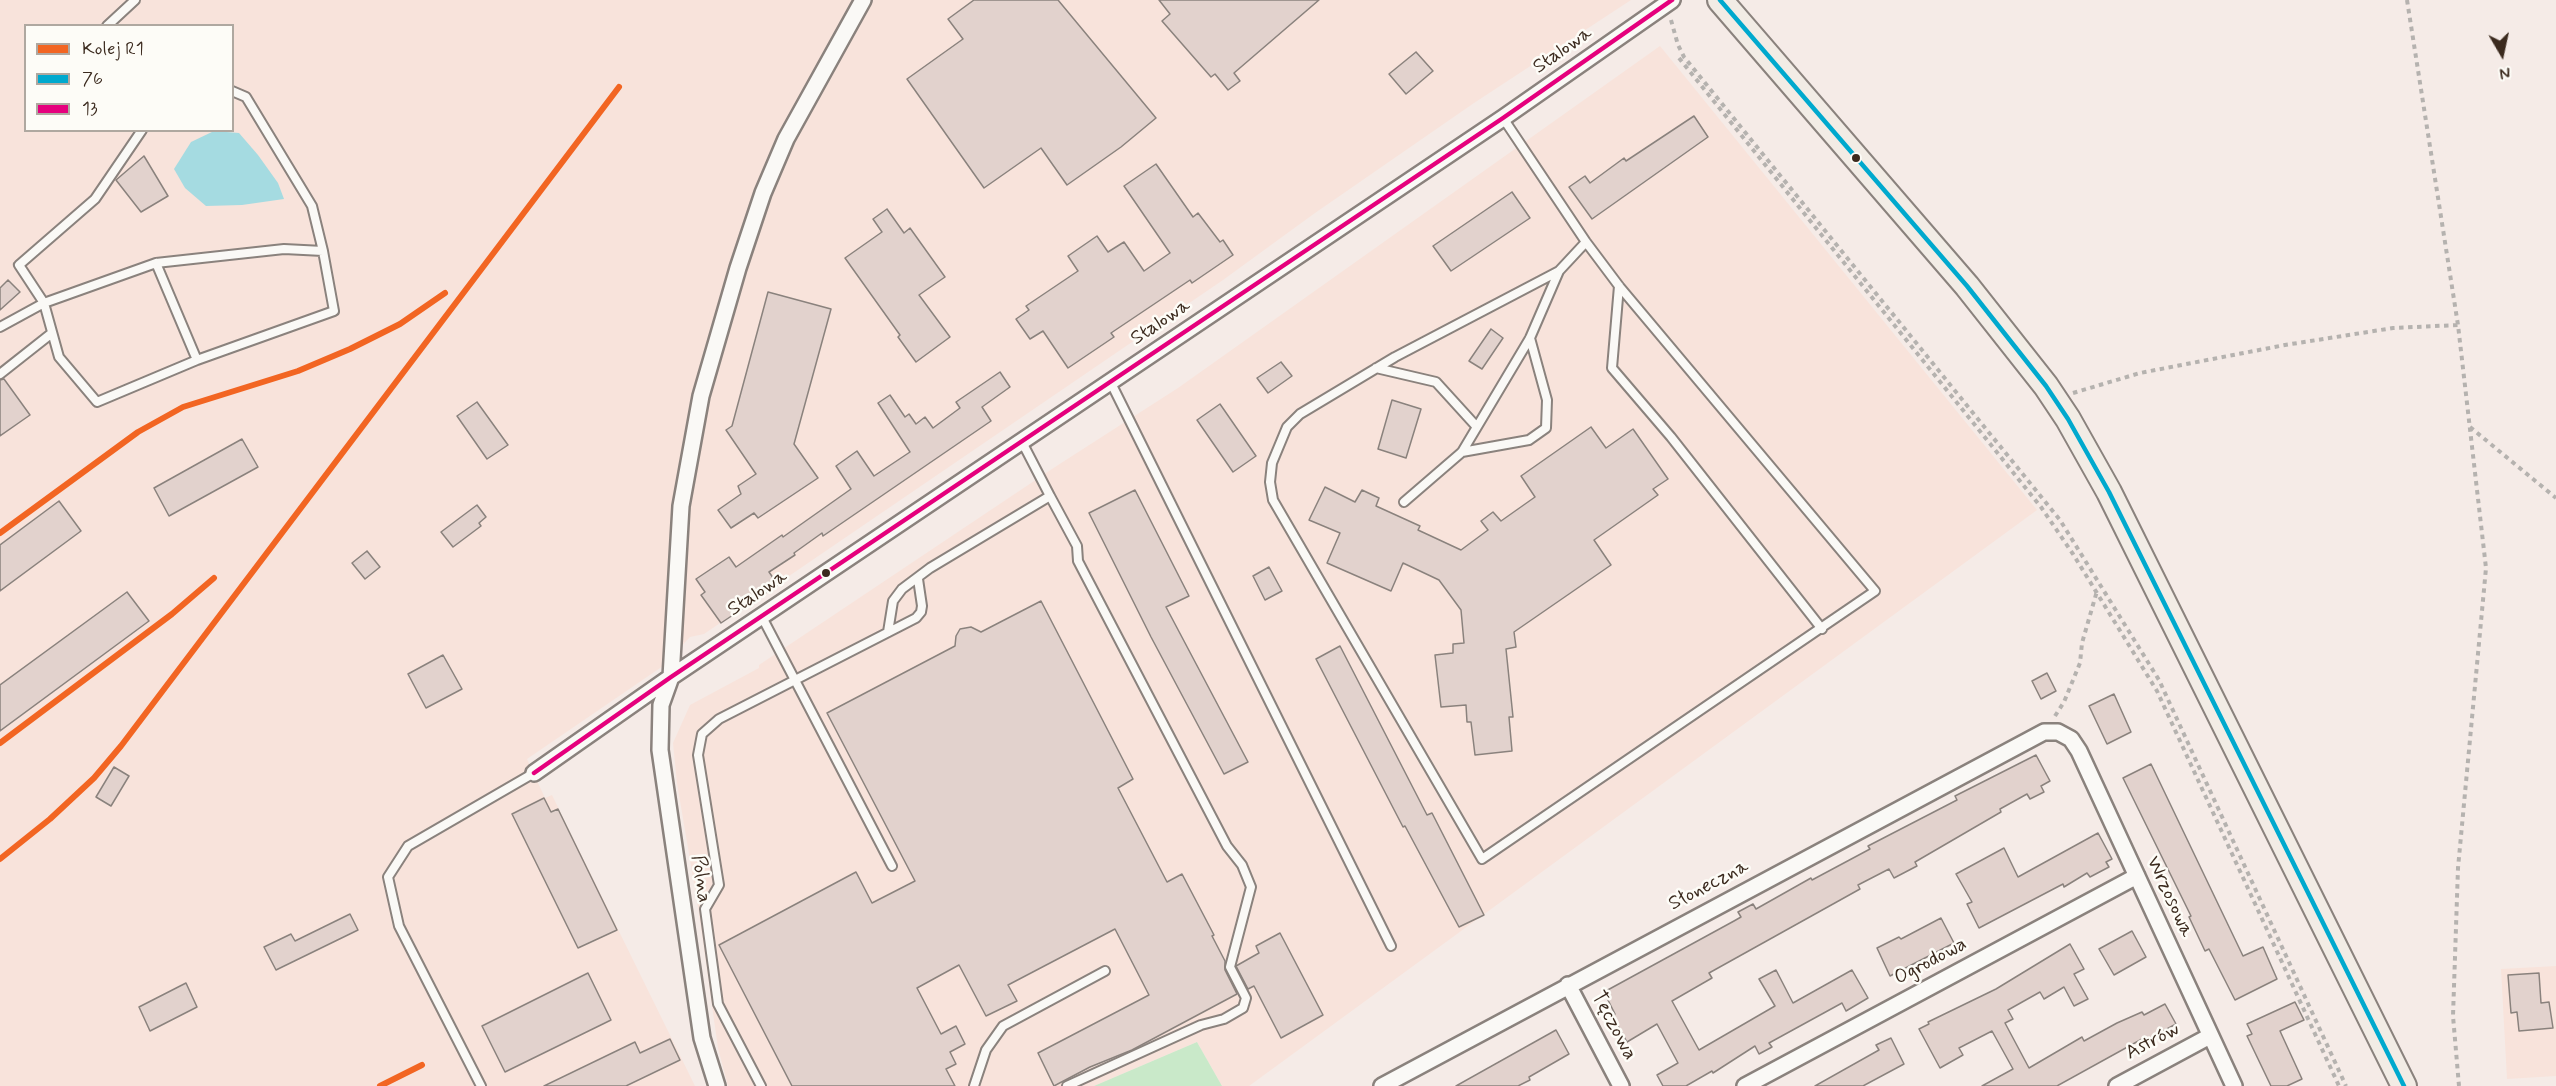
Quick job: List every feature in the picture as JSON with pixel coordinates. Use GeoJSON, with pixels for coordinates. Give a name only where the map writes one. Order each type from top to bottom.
{"type":"FeatureCollection","features":[{"type":"Feature","properties":{"kind":"main road"},"geometry":{"type":"LineString","coordinates":[[1720,0],[1967,286],[2057,401],[2109,492],[2404,1086]]}},
{"type":"Feature","properties":{"kind":"street","name":"Polna"},"geometry":{"type":"LineString","coordinates":[[717,1086],[702,1038],[660,750],[661,705],[671,677],[681,506],[701,396],[715,343],[763,193],[781,150],[818,78],[863,0]]}},
{"type":"Feature","properties":{"kind":"street","name":"Stalowa"},"geometry":{"type":"LineString","coordinates":[[534,773],[671,677],[1503,118],[1672,0]]}},
{"type":"Feature","properties":{"kind":"street","name":"Wrzosowa"},"geometry":{"type":"LineString","coordinates":[[2051,732],[2071,739],[2079,751],[2234,1086]]}},
{"type":"Feature","properties":{"kind":"street","name":"Słoneczna"},"geometry":{"type":"LineString","coordinates":[[1382,1086],[1568,985],[2051,732]]}},
{"type":"Feature","properties":{"kind":"street","name":"Ogrodowa"},"geometry":{"type":"LineString","coordinates":[[1745,1086],[2137,876]]}},
{"type":"Feature","properties":{"kind":"street","name":"Tęczowa"},"geometry":{"type":"LineString","coordinates":[[1568,985],[1621,1086]]}},
{"type":"Feature","properties":{"kind":"street","name":"Astrów"},"geometry":{"type":"LineString","coordinates":[[2117,1086],[2210,1036]]}},
{"type":"Feature","properties":{"kind":"lane"},"geometry":{"type":"LineString","coordinates":[[109,24],[135,0]]}},
{"type":"Feature","properties":{"kind":"lane"},"geometry":{"type":"LineString","coordinates":[[141,132],[95,199],[19,265],[44,303],[58,357],[97,402],[197,360],[334,311],[312,206],[246,97],[234,92]]}},
{"type":"Feature","properties":{"kind":"lane"},"geometry":{"type":"LineString","coordinates":[[1503,118],[1586,242],[1619,286],[1875,591],[1482,859],[1273,500],[1270,482],[1272,463],[1287,427],[1307,408],[1484,308],[1559,271]]}},
{"type":"Feature","properties":{"kind":"lane"},"geometry":{"type":"LineString","coordinates":[[1404,502],[1462,452],[1530,338],[1559,271],[1586,242]]}},
{"type":"Feature","properties":{"kind":"lane"},"geometry":{"type":"LineString","coordinates":[[0,327],[44,303],[156,263],[284,249],[323,251]]}},
{"type":"Feature","properties":{"kind":"lane"},"geometry":{"type":"LineString","coordinates":[[156,263],[197,360]]}},
{"type":"Feature","properties":{"kind":"lane"},"geometry":{"type":"LineString","coordinates":[[1619,286],[1612,368],[1671,437],[1822,629]]}},
{"type":"Feature","properties":{"kind":"lane"},"geometry":{"type":"LineString","coordinates":[[0,374],[52,333]]}},
{"type":"Feature","properties":{"kind":"lane"},"geometry":{"type":"LineString","coordinates":[[1462,452],[1529,440],[1546,428],[1547,400],[1530,338]]}},
{"type":"Feature","properties":{"kind":"lane"},"geometry":{"type":"LineString","coordinates":[[1376,368],[1436,382],[1476,426]]}},
{"type":"Feature","properties":{"kind":"lane"},"geometry":{"type":"LineString","coordinates":[[1111,383],[1391,946]]}},
{"type":"Feature","properties":{"kind":"lane"},"geometry":{"type":"LineString","coordinates":[[1022,442],[1077,546],[1078,561],[1227,846],[1242,865],[1251,887],[1230,967],[1246,998],[1243,1008],[1224,1019],[1201,1025],[1067,1086]]}},
{"type":"Feature","properties":{"kind":"lane"},"geometry":{"type":"LineString","coordinates":[[890,631],[893,601],[902,589],[930,568],[1050,496]]}},
{"type":"Feature","properties":{"kind":"lane"},"geometry":{"type":"LineString","coordinates":[[761,1086],[718,1004],[705,917],[708,901],[719,885],[698,754],[702,734],[718,719],[795,682],[916,618],[921,612],[918,579]]}},
{"type":"Feature","properties":{"kind":"lane"},"geometry":{"type":"LineString","coordinates":[[762,617],[892,866]]}},
{"type":"Feature","properties":{"kind":"lane"},"geometry":{"type":"LineString","coordinates":[[481,1086],[399,926],[388,877],[408,846],[534,773]]}},
{"type":"Feature","properties":{"kind":"lane"},"geometry":{"type":"LineString","coordinates":[[974,1086],[986,1050],[1003,1026],[1105,971]]}},
{"type":"Feature","properties":{"kind":"path"},"geometry":{"type":"LineString","coordinates":[[2408,0],[2458,325],[2486,568],[2458,868],[2453,1016],[2459,1086]]}},
{"type":"Feature","properties":{"kind":"path"},"geometry":{"type":"LineString","coordinates":[[1673,21],[1678,45],[1684,57],[2049,507],[2099,585],[2158,680],[2346,1086]]}},
{"type":"Feature","properties":{"kind":"path"},"geometry":{"type":"LineString","coordinates":[[1679,58],[2041,507],[2097,592],[2157,691],[2338,1086]]}},
{"type":"Feature","properties":{"kind":"path"},"geometry":{"type":"LineString","coordinates":[[2057,401],[2076,391],[2140,373],[2393,328],[2458,325]]}},
{"type":"Feature","properties":{"kind":"path"},"geometry":{"type":"LineString","coordinates":[[2470,426],[2556,498]]}},
{"type":"Feature","properties":{"kind":"path"},"geometry":{"type":"LineString","coordinates":[[2051,732],[2080,663],[2082,643],[2099,585]]}},
{"type":"Feature","properties":{"kind":"shaded area"},"geometry":{"type":"Polygon","coordinates":[[[0,0],[1631,0],[1474,103],[1223,280],[704,634],[690,637],[663,666],[527,759],[545,798],[552,795],[695,1086],[0,1086],[0,0]]]}},
{"type":"Feature","properties":{"kind":"shaded area"},"geometry":{"type":"Polygon","coordinates":[[[1660,46],[2037,510],[1249,1086],[1222,1086],[1197,1042],[1094,1086],[728,1086],[718,1048],[677,783],[673,743],[690,705],[759,668],[759,665],[1055,467],[1178,388],[1660,46]]]}},
{"type":"Feature","properties":{"kind":"shaded area"},"geometry":{"type":"Polygon","coordinates":[[[2556,966],[2556,1076],[2507,1079],[2501,969],[2556,966]]]}},
{"type":"Feature","properties":{"kind":"green space"},"geometry":{"type":"Polygon","coordinates":[[[1197,1042],[1222,1086],[1094,1086],[1197,1042]]]}},
{"type":"Feature","properties":{"kind":"water"},"geometry":{"type":"Polygon","coordinates":[[[212,132],[239,133],[278,183],[284,199],[242,205],[206,206],[185,188],[174,169],[191,142],[212,132]]]}},
{"type":"Feature","properties":{"kind":"building"},"geometry":{"type":"Polygon","coordinates":[[[974,0],[1058,0],[1156,118],[1121,147],[1067,185],[1041,148],[984,188],[907,79],[963,39],[948,19],[974,0]]]}},
{"type":"Feature","properties":{"kind":"building"},"geometry":{"type":"Polygon","coordinates":[[[1159,0],[1319,0],[1234,73],[1240,81],[1228,90],[1215,74],[1211,77],[1162,21],[1170,14],[1159,0]]]}},
{"type":"Feature","properties":{"kind":"building"},"geometry":{"type":"Polygon","coordinates":[[[1416,52],[1433,71],[1406,94],[1389,74],[1416,52]]]}},
{"type":"Feature","properties":{"kind":"building"},"geometry":{"type":"Polygon","coordinates":[[[1694,116],[1708,137],[1592,219],[1569,187],[1585,176],[1590,183],[1624,158],[1626,161],[1694,116]]]}},
{"type":"Feature","properties":{"kind":"building"},"geometry":{"type":"Polygon","coordinates":[[[144,156],[168,196],[141,212],[116,180],[144,156]]]}},
{"type":"Feature","properties":{"kind":"building"},"geometry":{"type":"Polygon","coordinates":[[[1156,164],[1193,217],[1198,213],[1220,242],[1223,240],[1233,255],[1192,283],[1190,280],[1111,333],[1114,337],[1068,368],[1043,331],[1030,339],[1016,319],[1029,310],[1026,306],[1078,271],[1068,256],[1097,236],[1108,252],[1124,242],[1144,271],[1170,253],[1124,186],[1156,164]]]}},
{"type":"Feature","properties":{"kind":"building"},"geometry":{"type":"Polygon","coordinates":[[[1512,192],[1530,218],[1451,271],[1433,246],[1512,192]]]}},
{"type":"Feature","properties":{"kind":"building"},"geometry":{"type":"Polygon","coordinates":[[[887,209],[904,233],[910,228],[945,277],[919,295],[950,337],[916,362],[898,337],[900,335],[845,258],[882,232],[873,219],[887,209]]]}},
{"type":"Feature","properties":{"kind":"building"},"geometry":{"type":"Polygon","coordinates":[[[8,280],[20,292],[0,310],[0,288],[8,280]]]}},
{"type":"Feature","properties":{"kind":"building"},"geometry":{"type":"Polygon","coordinates":[[[768,292],[831,309],[794,444],[818,478],[758,518],[754,513],[731,528],[718,510],[741,494],[738,486],[756,474],[726,430],[732,426],[768,292]]]}},
{"type":"Feature","properties":{"kind":"building"},"geometry":{"type":"Polygon","coordinates":[[[1491,329],[1503,338],[1482,369],[1469,361],[1491,329]]]}},
{"type":"Feature","properties":{"kind":"building"},"geometry":{"type":"Polygon","coordinates":[[[1281,362],[1292,376],[1268,393],[1257,378],[1281,362]]]}},
{"type":"Feature","properties":{"kind":"building"},"geometry":{"type":"Polygon","coordinates":[[[1000,372],[1010,387],[982,407],[991,421],[823,536],[822,533],[794,553],[795,555],[769,572],[778,585],[721,623],[701,595],[705,592],[696,579],[729,557],[736,567],[851,489],[836,466],[857,451],[874,476],[910,452],[878,403],[890,395],[905,417],[909,414],[916,424],[925,417],[933,428],[960,408],[956,402],[1000,372]]]}},
{"type":"Feature","properties":{"kind":"building"},"geometry":{"type":"Polygon","coordinates":[[[4,379],[30,415],[0,436],[0,380],[4,379]]]}},
{"type":"Feature","properties":{"kind":"building"},"geometry":{"type":"Polygon","coordinates":[[[1392,400],[1421,409],[1406,458],[1378,449],[1392,400]]]}},
{"type":"Feature","properties":{"kind":"building"},"geometry":{"type":"Polygon","coordinates":[[[477,402],[508,445],[487,459],[457,416],[477,402]]]}},
{"type":"Feature","properties":{"kind":"building"},"geometry":{"type":"Polygon","coordinates":[[[1220,404],[1256,456],[1233,472],[1197,420],[1220,404]]]}},
{"type":"Feature","properties":{"kind":"building"},"geometry":{"type":"Polygon","coordinates":[[[1591,427],[1606,448],[1633,429],[1668,479],[1653,489],[1658,495],[1594,540],[1611,565],[1514,632],[1516,647],[1506,649],[1513,717],[1509,717],[1512,751],[1475,755],[1471,722],[1467,722],[1466,705],[1441,707],[1435,655],[1453,653],[1453,644],[1464,643],[1461,610],[1439,580],[1403,563],[1391,591],[1327,563],[1340,533],[1309,520],[1325,487],[1355,502],[1362,490],[1379,498],[1376,506],[1420,526],[1418,530],[1461,550],[1488,530],[1481,521],[1493,512],[1501,521],[1535,497],[1521,476],[1591,427]]]}},
{"type":"Feature","properties":{"kind":"building"},"geometry":{"type":"Polygon","coordinates":[[[242,439],[258,467],[169,516],[154,488],[242,439]]]}},
{"type":"Feature","properties":{"kind":"building"},"geometry":{"type":"Polygon","coordinates":[[[1135,490],[1189,596],[1166,607],[1248,762],[1224,774],[1151,637],[1089,513],[1135,490]]]}},
{"type":"Feature","properties":{"kind":"building"},"geometry":{"type":"Polygon","coordinates":[[[59,501],[81,531],[0,591],[0,545],[59,501]]]}},
{"type":"Feature","properties":{"kind":"building"},"geometry":{"type":"Polygon","coordinates":[[[477,505],[486,517],[479,523],[481,526],[453,547],[441,532],[477,505]]]}},
{"type":"Feature","properties":{"kind":"building"},"geometry":{"type":"Polygon","coordinates":[[[367,551],[380,567],[365,579],[352,563],[367,551]]]}},
{"type":"Feature","properties":{"kind":"building"},"geometry":{"type":"Polygon","coordinates":[[[1269,567],[1282,591],[1265,600],[1253,576],[1269,567]]]}},
{"type":"Feature","properties":{"kind":"building"},"geometry":{"type":"Polygon","coordinates":[[[127,592],[149,621],[0,731],[0,685],[127,592]]]}},
{"type":"Feature","properties":{"kind":"building"},"geometry":{"type":"Polygon","coordinates":[[[1041,601],[1133,779],[1118,788],[1167,882],[1182,874],[1214,935],[1212,936],[1225,961],[1225,970],[1237,994],[1132,1050],[1090,1067],[1054,1086],[1038,1053],[1149,995],[1115,929],[1008,985],[1017,1001],[986,1016],[959,965],[917,988],[941,1034],[956,1026],[965,1044],[950,1052],[956,1064],[946,1069],[955,1086],[792,1086],[719,945],[856,872],[872,903],[915,881],[827,713],[955,646],[956,636],[960,629],[971,627],[981,632],[1041,601]]]}},
{"type":"Feature","properties":{"kind":"building"},"geometry":{"type":"Polygon","coordinates":[[[1340,646],[1427,815],[1432,813],[1484,915],[1459,927],[1405,826],[1403,827],[1316,659],[1340,646]]]}},
{"type":"Feature","properties":{"kind":"building"},"geometry":{"type":"Polygon","coordinates":[[[443,655],[462,689],[426,708],[408,674],[443,655]]]}},
{"type":"Feature","properties":{"kind":"building"},"geometry":{"type":"Polygon","coordinates":[[[2047,673],[2056,691],[2041,699],[2032,681],[2047,673]]]}},
{"type":"Feature","properties":{"kind":"building"},"geometry":{"type":"Polygon","coordinates":[[[2114,694],[2131,732],[2107,744],[2089,706],[2114,694]]]}},
{"type":"Feature","properties":{"kind":"building"},"geometry":{"type":"Polygon","coordinates":[[[2036,755],[2050,781],[2041,786],[2044,792],[2030,799],[2027,794],[2000,809],[2001,812],[1915,862],[1917,866],[1894,878],[1889,869],[1858,885],[1860,889],[1709,973],[1712,978],[1672,1001],[1699,1050],[1775,1006],[1759,979],[1776,970],[1793,1003],[1852,970],[1868,998],[1846,1011],[1842,1003],[1769,1043],[1772,1047],[1759,1054],[1755,1046],[1713,1073],[1712,1071],[1686,1086],[1663,1086],[1657,1075],[1678,1063],[1657,1024],[1627,1042],[1612,1015],[1615,1014],[1604,992],[1741,917],[1738,912],[1753,904],[1756,909],[1811,878],[1812,880],[1870,849],[1868,846],[1957,800],[1955,796],[2036,755]]]}},
{"type":"Feature","properties":{"kind":"building"},"geometry":{"type":"Polygon","coordinates":[[[2151,764],[2243,956],[2263,947],[2277,979],[2235,1000],[2209,949],[2205,951],[2189,917],[2191,916],[2123,778],[2151,764]]]}},
{"type":"Feature","properties":{"kind":"building"},"geometry":{"type":"Polygon","coordinates":[[[114,767],[129,776],[111,806],[96,797],[114,767]]]}},
{"type":"Feature","properties":{"kind":"building"},"geometry":{"type":"Polygon","coordinates":[[[544,798],[551,812],[558,809],[617,930],[578,948],[512,814],[544,798]]]}},
{"type":"Feature","properties":{"kind":"building"},"geometry":{"type":"Polygon","coordinates":[[[2098,833],[2112,859],[2106,862],[2109,867],[2090,877],[2087,873],[2064,887],[2063,884],[1979,928],[1967,904],[1972,902],[1956,874],[2004,848],[2018,877],[2098,833]]]}},
{"type":"Feature","properties":{"kind":"building"},"geometry":{"type":"Polygon","coordinates":[[[350,914],[358,930],[276,970],[264,947],[291,934],[295,941],[350,914]]]}},
{"type":"Feature","properties":{"kind":"building"},"geometry":{"type":"Polygon","coordinates":[[[1941,918],[1954,943],[1890,976],[1877,948],[1899,937],[1901,939],[1941,918]]]}},
{"type":"Feature","properties":{"kind":"building"},"geometry":{"type":"Polygon","coordinates":[[[2132,931],[2146,957],[2114,975],[2099,949],[2132,931]]]}},
{"type":"Feature","properties":{"kind":"building"},"geometry":{"type":"Polygon","coordinates":[[[1280,933],[1323,1015],[1281,1038],[1254,986],[1248,989],[1236,966],[1259,953],[1256,946],[1280,933]]]}},
{"type":"Feature","properties":{"kind":"building"},"geometry":{"type":"Polygon","coordinates":[[[2070,944],[2084,969],[2074,974],[2088,999],[2074,1006],[2064,987],[2044,999],[2040,992],[2008,1010],[2013,1019],[2005,1023],[2029,1068],[2082,1037],[2084,1041],[2117,1023],[2142,1012],[2144,1015],[2165,1004],[2176,1024],[2143,1042],[2142,1039],[2057,1086],[1982,1086],[2013,1069],[1992,1031],[1959,1048],[1963,1055],[1940,1068],[1919,1029],[1929,1024],[1928,1022],[1996,989],[2070,944]]]}},
{"type":"Feature","properties":{"kind":"building"},"geometry":{"type":"Polygon","coordinates":[[[588,973],[611,1020],[505,1072],[482,1026],[588,973]]]}},
{"type":"Feature","properties":{"kind":"building"},"geometry":{"type":"Polygon","coordinates":[[[2539,973],[2541,1003],[2549,1002],[2553,1028],[2519,1031],[2517,1012],[2511,1013],[2508,975],[2539,973]]]}},
{"type":"Feature","properties":{"kind":"building"},"geometry":{"type":"Polygon","coordinates":[[[186,983],[197,1007],[150,1031],[139,1007],[186,983]]]}},
{"type":"Feature","properties":{"kind":"building"},"geometry":{"type":"Polygon","coordinates":[[[2295,1002],[2304,1020],[2280,1031],[2302,1079],[2287,1086],[2271,1086],[2247,1036],[2252,1034],[2247,1024],[2295,1002]]]}},
{"type":"Feature","properties":{"kind":"building"},"geometry":{"type":"Polygon","coordinates":[[[1556,1030],[1569,1054],[1529,1077],[1530,1080],[1518,1086],[1456,1086],[1556,1030]]]}},
{"type":"Feature","properties":{"kind":"building"},"geometry":{"type":"Polygon","coordinates":[[[1891,1038],[1904,1064],[1863,1086],[1815,1086],[1879,1050],[1876,1045],[1891,1038]]]}},
{"type":"Feature","properties":{"kind":"building"},"geometry":{"type":"Polygon","coordinates":[[[670,1039],[680,1060],[626,1086],[544,1086],[635,1042],[640,1053],[670,1039]]]}},
{"type":"Feature","properties":{"kind":"rail line","name":"R1"},"geometry":{"type":"LineString","coordinates":[[0,859],[50,819],[94,778],[121,746],[619,87]]}},
{"type":"Feature","properties":{"kind":"rail line","name":"R1"},"geometry":{"type":"LineString","coordinates":[[0,533],[138,432],[183,407],[298,371],[350,349],[400,324],[445,293]]}},
{"type":"Feature","properties":{"kind":"rail line","name":"R1"},"geometry":{"type":"LineString","coordinates":[[0,743],[172,614],[214,578]]}},
{"type":"Feature","properties":{"kind":"rail line","name":"R1"},"geometry":{"type":"LineString","coordinates":[[380,1086],[422,1065]]}},
{"type":"Feature","properties":{"kind":"transit line","name":"13"},"geometry":{"type":"LineString","coordinates":[[534,773],[671,677],[1503,118],[1672,0]]}},
{"type":"Feature","properties":{"kind":"transit line","name":"76"},"geometry":{"type":"LineString","coordinates":[[1720,0],[1967,286],[2046,386],[2068,419],[2109,492],[2404,1086]]}}]}
